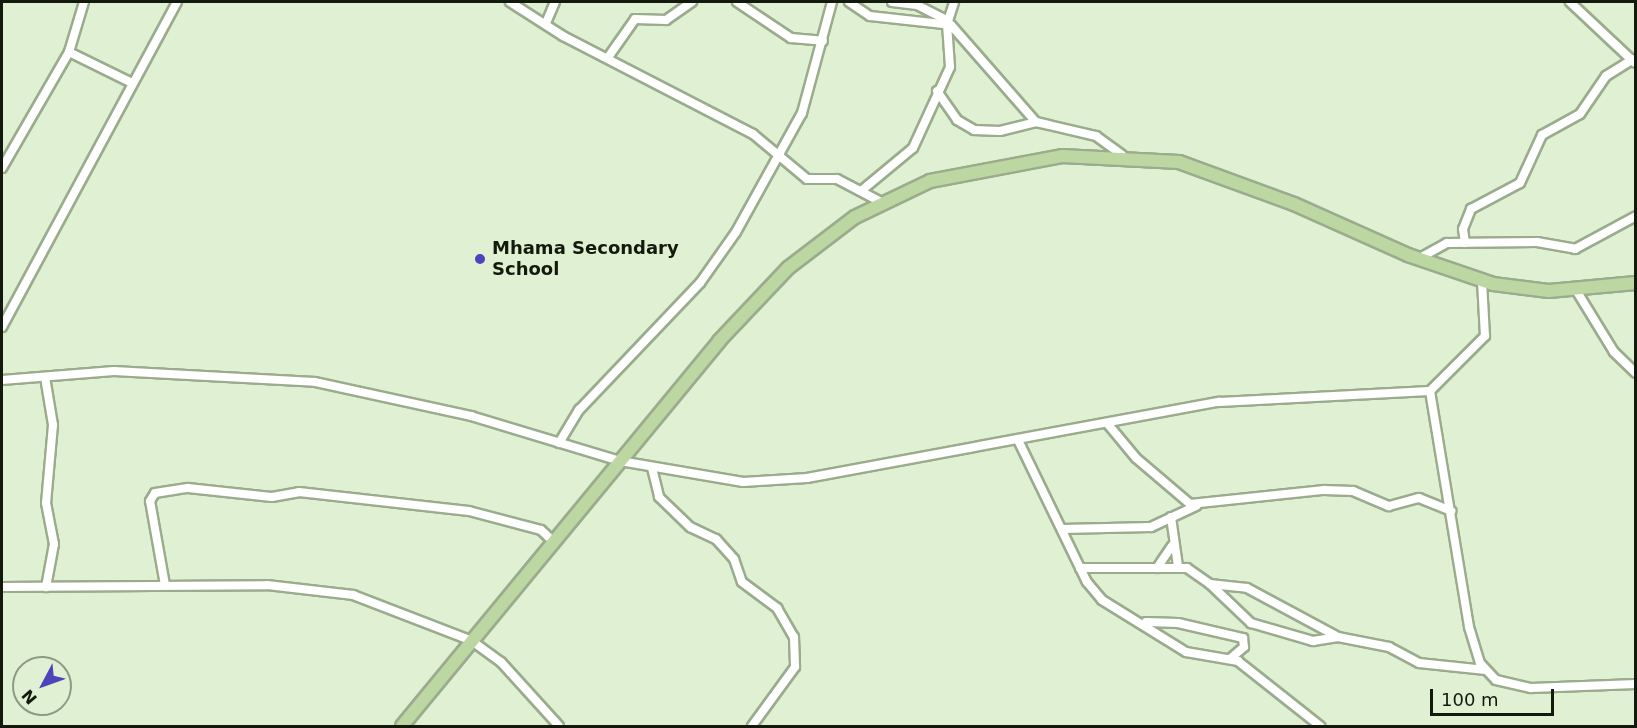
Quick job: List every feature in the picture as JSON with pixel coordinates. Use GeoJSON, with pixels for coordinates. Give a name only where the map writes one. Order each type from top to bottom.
{"type":"FeatureCollection","features":[{"type":"Feature","properties":{"kind":"main road"},"geometry":{"type":"LineString","coordinates":[[402,726],[555,543],[620,461],[788,268],[881,202],[930,181],[1006,163],[1122,155],[1179,162],[1231,180],[1418,259],[1482,281],[1576,290],[1635,284]]}},
{"type":"Feature","properties":{"kind":"street"},"geometry":{"type":"LineString","coordinates":[[2,168],[69,52],[84,2]]}},
{"type":"Feature","properties":{"kind":"street"},"geometry":{"type":"LineString","coordinates":[[2,327],[177,2]]}},
{"type":"Feature","properties":{"kind":"street"},"geometry":{"type":"LineString","coordinates":[[510,2],[780,154],[807,178],[837,179],[881,202]]}},
{"type":"Feature","properties":{"kind":"street"},"geometry":{"type":"LineString","coordinates":[[546,23],[555,2]]}},
{"type":"Feature","properties":{"kind":"street"},"geometry":{"type":"LineString","coordinates":[[609,56],[635,19],[666,20],[692,2]]}},
{"type":"Feature","properties":{"kind":"street"},"geometry":{"type":"LineString","coordinates":[[737,2],[791,38],[824,41]]}},
{"type":"Feature","properties":{"kind":"street"},"geometry":{"type":"LineString","coordinates":[[559,443],[579,410],[716,263],[802,112],[824,41],[832,2]]}},
{"type":"Feature","properties":{"kind":"street"},"geometry":{"type":"LineString","coordinates":[[849,2],[870,16],[947,22]]}},
{"type":"Feature","properties":{"kind":"street"},"geometry":{"type":"LineString","coordinates":[[892,2],[917,5],[947,22],[968,40],[1036,122]]}},
{"type":"Feature","properties":{"kind":"street"},"geometry":{"type":"LineString","coordinates":[[861,191],[910,153],[951,62],[947,22],[954,2]]}},
{"type":"Feature","properties":{"kind":"street"},"geometry":{"type":"LineString","coordinates":[[1465,243],[1462,229],[1471,208],[1520,183],[1542,135],[1580,114],[1606,76],[1634,61],[1570,2]]}},
{"type":"Feature","properties":{"kind":"street"},"geometry":{"type":"LineString","coordinates":[[69,52],[132,83]]}},
{"type":"Feature","properties":{"kind":"street"},"geometry":{"type":"LineString","coordinates":[[937,91],[957,120],[974,130],[1000,131],[1036,122],[1096,136],[1122,155]]}},
{"type":"Feature","properties":{"kind":"street"},"geometry":{"type":"LineString","coordinates":[[1418,259],[1440,245],[1465,243],[1537,242],[1575,249],[1635,216]]}},
{"type":"Feature","properties":{"kind":"street"},"geometry":{"type":"LineString","coordinates":[[2,380],[139,371],[315,382],[471,416],[620,461],[652,468],[768,482],[1018,440],[1222,401],[1430,392],[1485,336],[1482,281]]}},
{"type":"Feature","properties":{"kind":"street"},"geometry":{"type":"LineString","coordinates":[[1576,290],[1614,352],[1635,373]]}},
{"type":"Feature","properties":{"kind":"street"},"geometry":{"type":"LineString","coordinates":[[45,377],[53,425],[46,503],[54,536],[46,587]]}},
{"type":"Feature","properties":{"kind":"street"},"geometry":{"type":"LineString","coordinates":[[1430,392],[1452,512],[1469,627],[1487,671]]}},
{"type":"Feature","properties":{"kind":"street"},"geometry":{"type":"LineString","coordinates":[[1107,423],[1136,458],[1186,502],[1199,505]]}},
{"type":"Feature","properties":{"kind":"street"},"geometry":{"type":"LineString","coordinates":[[1018,440],[1080,568],[1102,600],[1146,622],[1186,652],[1232,657],[1320,726]]}},
{"type":"Feature","properties":{"kind":"street"},"geometry":{"type":"LineString","coordinates":[[652,468],[659,497],[690,527],[716,539],[734,559],[742,582],[777,608],[794,637],[795,667],[752,726]]}},
{"type":"Feature","properties":{"kind":"street"},"geometry":{"type":"LineString","coordinates":[[165,585],[150,501],[156,493],[188,488],[272,497],[299,492],[469,511],[541,530],[555,543]]}},
{"type":"Feature","properties":{"kind":"street"},"geometry":{"type":"LineString","coordinates":[[1062,529],[1140,528],[1199,505],[1324,490],[1353,491],[1389,506],[1419,498],[1452,512]]}},
{"type":"Feature","properties":{"kind":"street"},"geometry":{"type":"LineString","coordinates":[[1170,517],[1172,546],[1178,566]]}},
{"type":"Feature","properties":{"kind":"street"},"geometry":{"type":"LineString","coordinates":[[1157,568],[1172,546]]}},
{"type":"Feature","properties":{"kind":"street"},"geometry":{"type":"LineString","coordinates":[[1080,568],[1178,566],[1210,584],[1251,623],[1313,641],[1338,637]]}},
{"type":"Feature","properties":{"kind":"street"},"geometry":{"type":"LineString","coordinates":[[1210,584],[1247,588],[1338,637],[1389,647],[1419,663],[1487,671],[1502,682],[1558,691],[1635,684]]}},
{"type":"Feature","properties":{"kind":"street"},"geometry":{"type":"LineString","coordinates":[[2,587],[165,585],[321,588],[378,602],[472,641],[501,662],[559,726]]}},
{"type":"Feature","properties":{"kind":"street"},"geometry":{"type":"LineString","coordinates":[[1146,622],[1178,623],[1243,638],[1244,647],[1232,657]]}},
{"type":"Feature","properties":{"kind":"place","name":"Mhama Secondary School"},"geometry":{"type":"Point","coordinates":[480,259]}}]}
